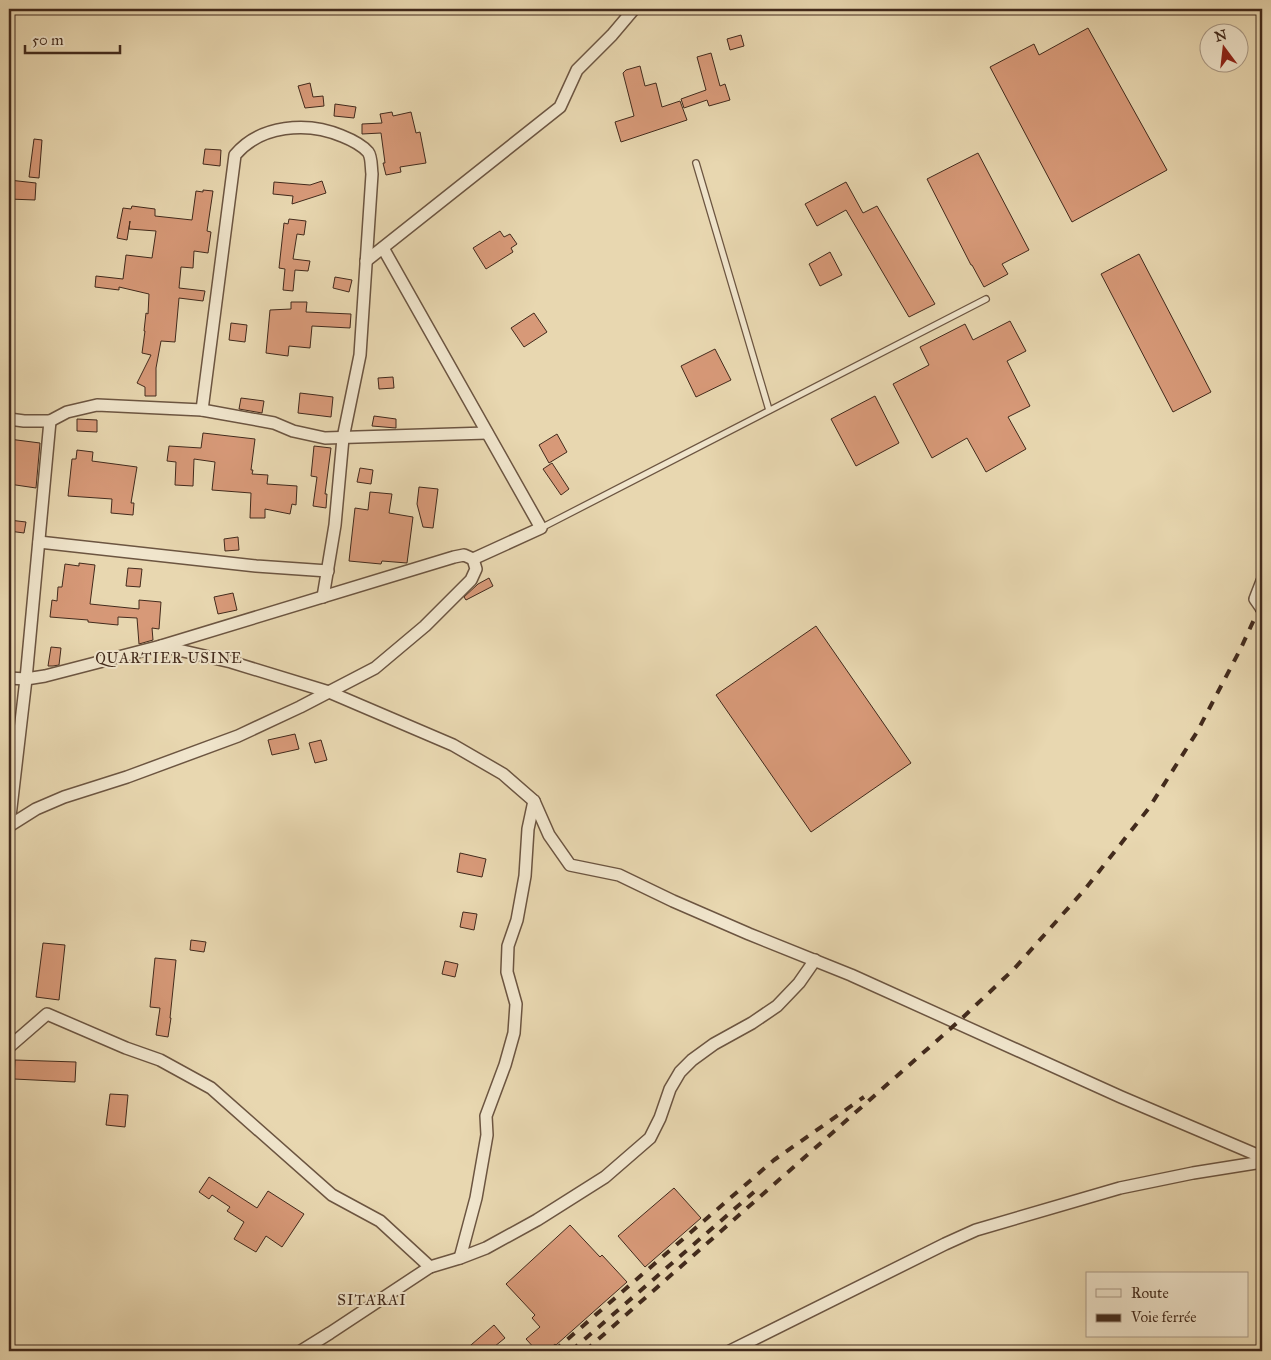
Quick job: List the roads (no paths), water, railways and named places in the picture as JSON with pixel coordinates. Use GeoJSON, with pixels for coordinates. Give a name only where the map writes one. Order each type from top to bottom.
{"type":"FeatureCollection","features":[{"type":"Feature","properties":{"kind":"street"},"geometry":{"type":"LineString","coordinates":[[366,261],[560,107],[576,70],[612,35],[634,9]]}},
{"type":"Feature","properties":{"kind":"street"},"geometry":{"type":"LineString","coordinates":[[202,410],[235,155],[241,147],[254,140],[290,127],[311,127],[358,143],[369,154],[372,174],[360,356],[343,438],[335,525],[323,597]]}},
{"type":"Feature","properties":{"kind":"street"},"geometry":{"type":"LineString","coordinates":[[383,248],[541,528],[473,559]]}},
{"type":"Feature","properties":{"kind":"street"},"geometry":{"type":"LineString","coordinates":[[9,419],[50,421],[67,412],[97,404],[202,410],[274,423],[293,431],[325,438],[487,433]]}},
{"type":"Feature","properties":{"kind":"street"},"geometry":{"type":"LineString","coordinates":[[9,826],[26,679],[50,421]]}},
{"type":"Feature","properties":{"kind":"street"},"geometry":{"type":"LineString","coordinates":[[39,542],[256,566],[328,571]]}},
{"type":"Feature","properties":{"kind":"street"},"geometry":{"type":"LineString","coordinates":[[9,678],[26,679],[45,676],[161,646],[454,557],[464,555],[473,559],[476,568],[471,580],[426,626],[376,668],[238,736],[127,778],[64,797],[36,809],[9,826]]}},
{"type":"Feature","properties":{"kind":"street"},"geometry":{"type":"LineString","coordinates":[[1262,581],[1255,599],[1262,609]]}},
{"type":"Feature","properties":{"kind":"street"},"geometry":{"type":"LineString","coordinates":[[161,646],[231,662],[329,692],[453,745],[504,774],[534,801],[549,835],[570,865],[618,875],[673,902],[815,960],[1262,1157]]}},
{"type":"Feature","properties":{"kind":"street"},"geometry":{"type":"LineString","coordinates":[[460,1258],[476,1198],[487,1135],[486,1116],[514,1033],[516,1004],[507,972],[508,946],[517,920],[525,876],[528,828],[534,801]]}},
{"type":"Feature","properties":{"kind":"street"},"geometry":{"type":"LineString","coordinates":[[301,1351],[430,1267],[486,1248],[537,1220],[605,1177],[650,1138],[660,1118],[670,1089],[680,1072],[692,1060],[714,1044],[752,1023],[777,1006],[799,983],[815,960]]}},
{"type":"Feature","properties":{"kind":"street"},"geometry":{"type":"LineString","coordinates":[[9,1047],[47,1014],[126,1048],[160,1060],[211,1088],[332,1195],[380,1221],[430,1267]]}},
{"type":"Feature","properties":{"kind":"street"},"geometry":{"type":"LineString","coordinates":[[730,1351],[944,1244],[976,1230],[1120,1188],[1193,1173],[1262,1162]]}},
{"type":"Feature","properties":{"kind":"lane"},"geometry":{"type":"LineString","coordinates":[[696,162],[769,410]]}},
{"type":"Feature","properties":{"kind":"lane"},"geometry":{"type":"LineString","coordinates":[[541,528],[986,299]]}},
{"type":"Feature","properties":{"kind":"railway"},"geometry":{"type":"LineString","coordinates":[[585,1351],[958,1022],[1014,969],[1086,888],[1149,808],[1197,732],[1241,648],[1262,602]]}},
{"type":"Feature","properties":{"kind":"railway"},"geometry":{"type":"LineString","coordinates":[[554,1351],[774,1160],[864,1097]]}},
{"type":"Feature","properties":{"kind":"railway"},"geometry":{"type":"LineString","coordinates":[[571,1351],[754,1192]]}},
{"type":"Feature","properties":{"kind":"district","name":"QUARTIER USINE"},"geometry":{"type":"Point","coordinates":[169,658]}},
{"type":"Feature","properties":{"kind":"district","name":"SITARAI"},"geometry":{"type":"Point","coordinates":[372,1300]}}]}
